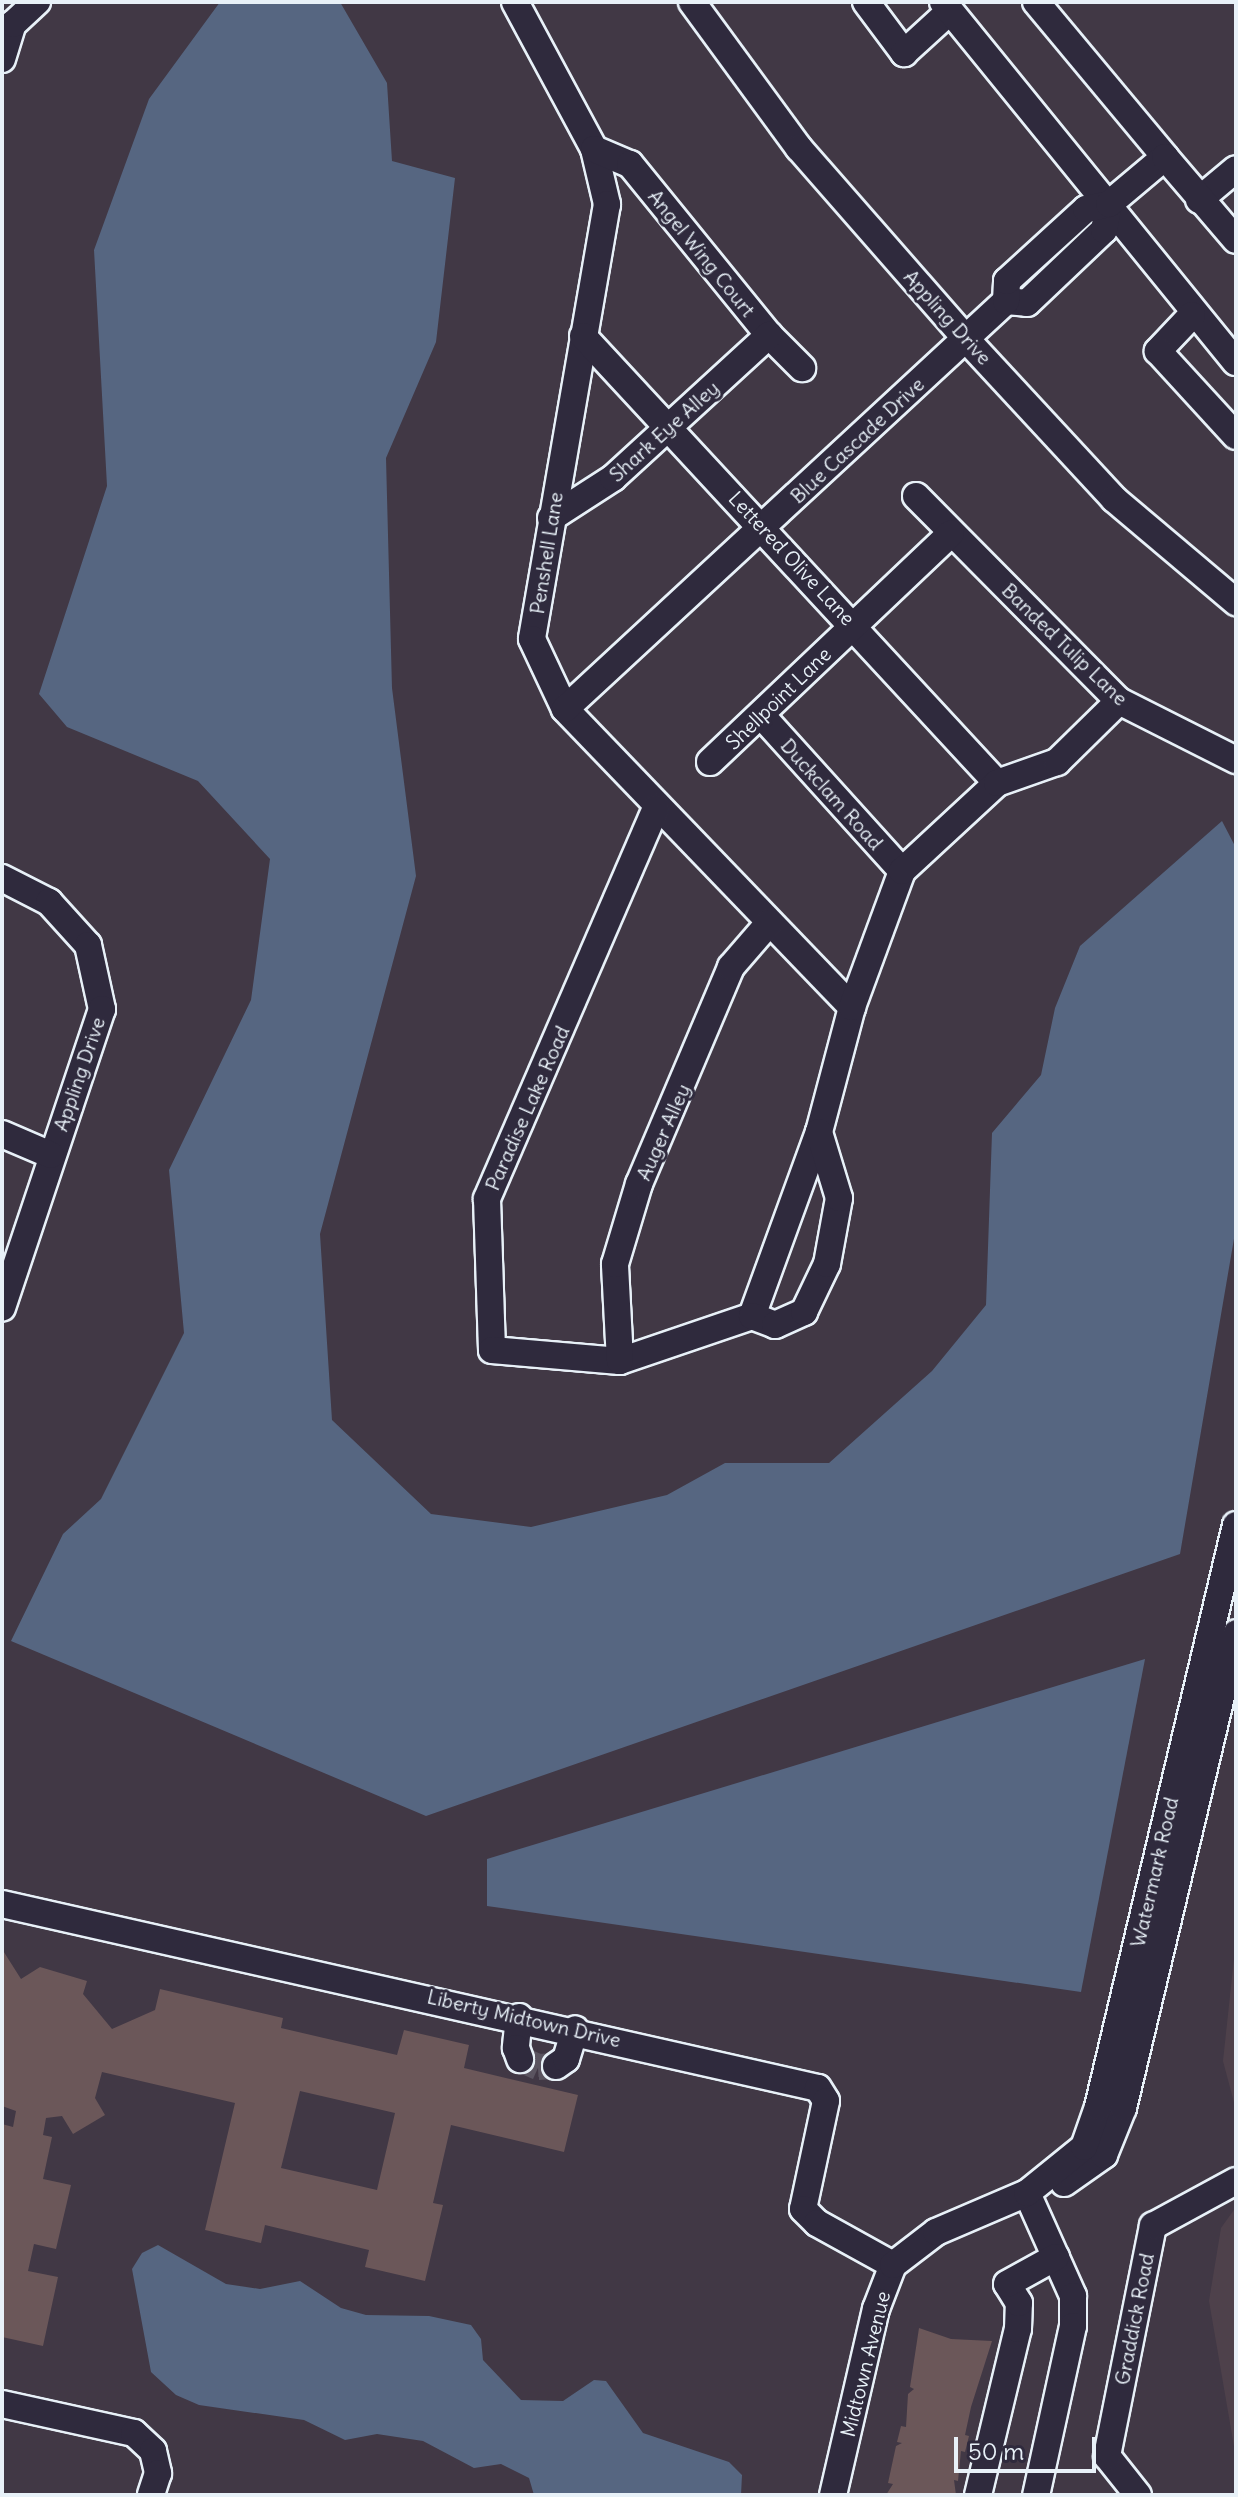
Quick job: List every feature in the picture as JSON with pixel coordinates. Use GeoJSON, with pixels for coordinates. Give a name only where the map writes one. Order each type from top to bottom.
{"type":"FeatureCollection","features":[{"type":"Feature","properties":{"kind":"street"},"geometry":{"type":"LineString","coordinates":[[2,59],[8,23],[37,2]]}},
{"type":"Feature","properties":{"kind":"street","name":"Penshell Lane"},"geometry":{"type":"LineString","coordinates":[[515,2],[594,149],[607,204],[532,639],[565,709],[656,808],[852,1007]]}},
{"type":"Feature","properties":{"kind":"street","name":"Appling Drive"},"geometry":{"type":"LineString","coordinates":[[692,2],[799,148],[966,339],[1114,499],[1236,602]]}},
{"type":"Feature","properties":{"kind":"street"},"geometry":{"type":"LineString","coordinates":[[866,2],[904,53],[946,6],[1109,204],[1192,315],[1236,362]]}},
{"type":"Feature","properties":{"kind":"street"},"geometry":{"type":"LineString","coordinates":[[1036,2],[1199,200],[1236,240]]}},
{"type":"Feature","properties":{"kind":"street","name":"Angel Wing Court"},"geometry":{"type":"LineString","coordinates":[[594,149],[630,164],[769,335],[802,368]]}},
{"type":"Feature","properties":{"kind":"street","name":"Blue Cascade Drive"},"geometry":{"type":"LineString","coordinates":[[565,709],[1006,301],[1027,303],[1104,230],[1109,204],[1165,157]]}},
{"type":"Feature","properties":{"kind":"street"},"geometry":{"type":"LineString","coordinates":[[1199,200],[1236,169]]}},
{"type":"Feature","properties":{"kind":"street"},"geometry":{"type":"LineString","coordinates":[[1192,315],[1158,351],[1236,436]]}},
{"type":"Feature","properties":{"kind":"street","name":"Shark Eye Alley"},"geometry":{"type":"LineString","coordinates":[[551,518],[613,478],[671,429],[769,335]]}},
{"type":"Feature","properties":{"kind":"street","name":"Lettered Olive Lane"},"geometry":{"type":"LineString","coordinates":[[583,336],[764,526],[997,783]]}},
{"type":"Feature","properties":{"kind":"street","name":"Banded Tulip Lane"},"geometry":{"type":"LineString","coordinates":[[916,496],[1119,701],[1236,760]]}},
{"type":"Feature","properties":{"kind":"street","name":"Shellpoint Lane"},"geometry":{"type":"LineString","coordinates":[[710,762],[762,716],[951,533]]}},
{"type":"Feature","properties":{"kind":"street"},"geometry":{"type":"LineString","coordinates":[[752,1316],[819,1132],[852,1007],[902,871],[997,783],[1057,762],[1119,701]]}},
{"type":"Feature","properties":{"kind":"street","name":"Duckclam Road"},"geometry":{"type":"LineString","coordinates":[[762,716],[902,871]]}},
{"type":"Feature","properties":{"kind":"street","name":"Paradise Lake Road"},"geometry":{"type":"LineString","coordinates":[[656,808],[487,1199],[492,1350],[620,1361],[752,1316],[775,1325],[804,1312],[827,1264],[839,1198],[819,1132]]}},
{"type":"Feature","properties":{"kind":"street","name":"Appling Drive"},"geometry":{"type":"LineString","coordinates":[[2,878],[49,902],[88,945],[102,1009],[2,1308]]}},
{"type":"Feature","properties":{"kind":"street","name":"Auger Alley"},"geometry":{"type":"LineString","coordinates":[[620,1361],[615,1264],[639,1184],[731,967],[769,923]]}},
{"type":"Feature","properties":{"kind":"street"},"geometry":{"type":"LineString","coordinates":[[2,1134],[51,1155]]}},
{"type":"Feature","properties":{"kind":"street","name":"Watermark Road"},"geometry":{"type":"LineString","coordinates":[[1016,2197],[1084,2147],[1098,2107],[1236,1525]]}},
{"type":"Feature","properties":{"kind":"street","name":"Watermark Road"},"geometry":{"type":"LineString","coordinates":[[1016,2197],[1051,2192],[1104,2155],[1123,2108],[1236,1633]]}},
{"type":"Feature","properties":{"kind":"street","name":"Liberty Midtown Drive"},"geometry":{"type":"LineString","coordinates":[[2,1904],[575,2029],[818,2088],[826,2101],[803,2209],[817,2223],[893,2265]]}},
{"type":"Feature","properties":{"kind":"street"},"geometry":{"type":"LineString","coordinates":[[519,2017],[516,2048],[520,2059]]}},
{"type":"Feature","properties":{"kind":"street"},"geometry":{"type":"LineString","coordinates":[[556,2066],[566,2059],[575,2029]]}},
{"type":"Feature","properties":{"kind":"street","name":"Graddick Road"},"geometry":{"type":"LineString","coordinates":[[1138,2495],[1107,2456],[1153,2226],[1236,2181]]}},
{"type":"Feature","properties":{"kind":"street"},"geometry":{"type":"LineString","coordinates":[[1016,2197],[1056,2257],[1073,2296],[1073,2326],[1036,2495]]}},
{"type":"Feature","properties":{"kind":"street","name":"Midtown Avenue"},"geometry":{"type":"LineString","coordinates":[[833,2495],[876,2309],[893,2265],[936,2232],[1016,2197]]}},
{"type":"Feature","properties":{"kind":"street"},"geometry":{"type":"LineString","coordinates":[[978,2495],[1018,2329],[1019,2303],[1007,2284],[1056,2257]]}},
{"type":"Feature","properties":{"kind":"street"},"geometry":{"type":"LineString","coordinates":[[2,2404],[134,2433],[153,2451],[158,2473],[151,2495]]}},
{"type":"Feature","properties":{"kind":"shaded area"},"geometry":{"type":"Polygon","coordinates":[[[1236,1940],[1236,2110],[1223,2061],[1236,1940]]]}},
{"type":"Feature","properties":{"kind":"shaded area"},"geometry":{"type":"Polygon","coordinates":[[[1236,2207],[1236,2458],[1209,2301],[1221,2228],[1236,2207]]]}},
{"type":"Feature","properties":{"kind":"water"},"geometry":{"type":"Polygon","coordinates":[[[220,2],[340,2],[387,83],[392,161],[455,178],[436,342],[386,458],[392,688],[416,876],[320,1234],[332,1420],[431,1514],[531,1527],[667,1495],[725,1463],[829,1463],[932,1371],[986,1305],[992,1133],[1041,1075],[1055,1008],[1080,946],[1222,821],[1236,848],[1236,1227],[1180,1554],[426,1816],[11,1641],[63,1534],[101,1499],[184,1333],[169,1170],[251,1000],[270,859],[198,781],[67,727],[39,694],[107,486],[94,250],[149,99],[220,2]]]}},
{"type":"Feature","properties":{"kind":"water"},"geometry":{"type":"Polygon","coordinates":[[[1145,1659],[1081,1992],[487,1906],[487,1859],[1145,1659]]]}},
{"type":"Feature","properties":{"kind":"water"},"geometry":{"type":"Polygon","coordinates":[[[158,2245],[226,2284],[260,2289],[300,2281],[341,2308],[366,2315],[429,2316],[471,2325],[481,2339],[483,2360],[521,2400],[563,2401],[594,2380],[606,2381],[643,2433],[729,2462],[742,2475],[741,2495],[534,2495],[529,2478],[501,2464],[474,2468],[423,2441],[377,2434],[345,2440],[304,2420],[199,2405],[176,2395],[151,2372],[132,2269],[142,2253],[158,2245]]]}},
{"type":"Feature","properties":{"kind":"building"},"geometry":{"type":"Polygon","coordinates":[[[2,1949],[21,1979],[40,1967],[87,1981],[83,1994],[112,2029],[155,2010],[160,1989],[283,2018],[281,2028],[397,2055],[404,2030],[469,2045],[464,2068],[578,2095],[564,2152],[451,2125],[433,2203],[443,2205],[425,2281],[365,2267],[369,2250],[265,2225],[261,2243],[205,2230],[235,2103],[102,2072],[95,2098],[105,2115],[73,2134],[62,2116],[46,2118],[43,2135],[52,2137],[43,2179],[71,2185],[56,2249],[34,2244],[28,2271],[58,2277],[43,2346],[2,2337],[2,2124],[13,2127],[16,2111],[2,2106],[2,1949]],[[300,2091],[281,2168],[377,2190],[395,2113],[300,2091]]]}},
{"type":"Feature","properties":{"kind":"building"},"geometry":{"type":"Polygon","coordinates":[[[919,2328],[951,2339],[992,2341],[971,2407],[965,2435],[969,2436],[965,2452],[961,2451],[958,2481],[954,2480],[956,2495],[886,2495],[893,2484],[888,2483],[896,2446],[902,2443],[897,2442],[901,2426],[906,2427],[908,2394],[914,2389],[910,2387],[919,2328]]]}},
{"type":"Feature","properties":{"kind":"tunnel"},"geometry":{"type":"LineString","coordinates":[[520,2059],[538,2067],[556,2066]]}}]}
